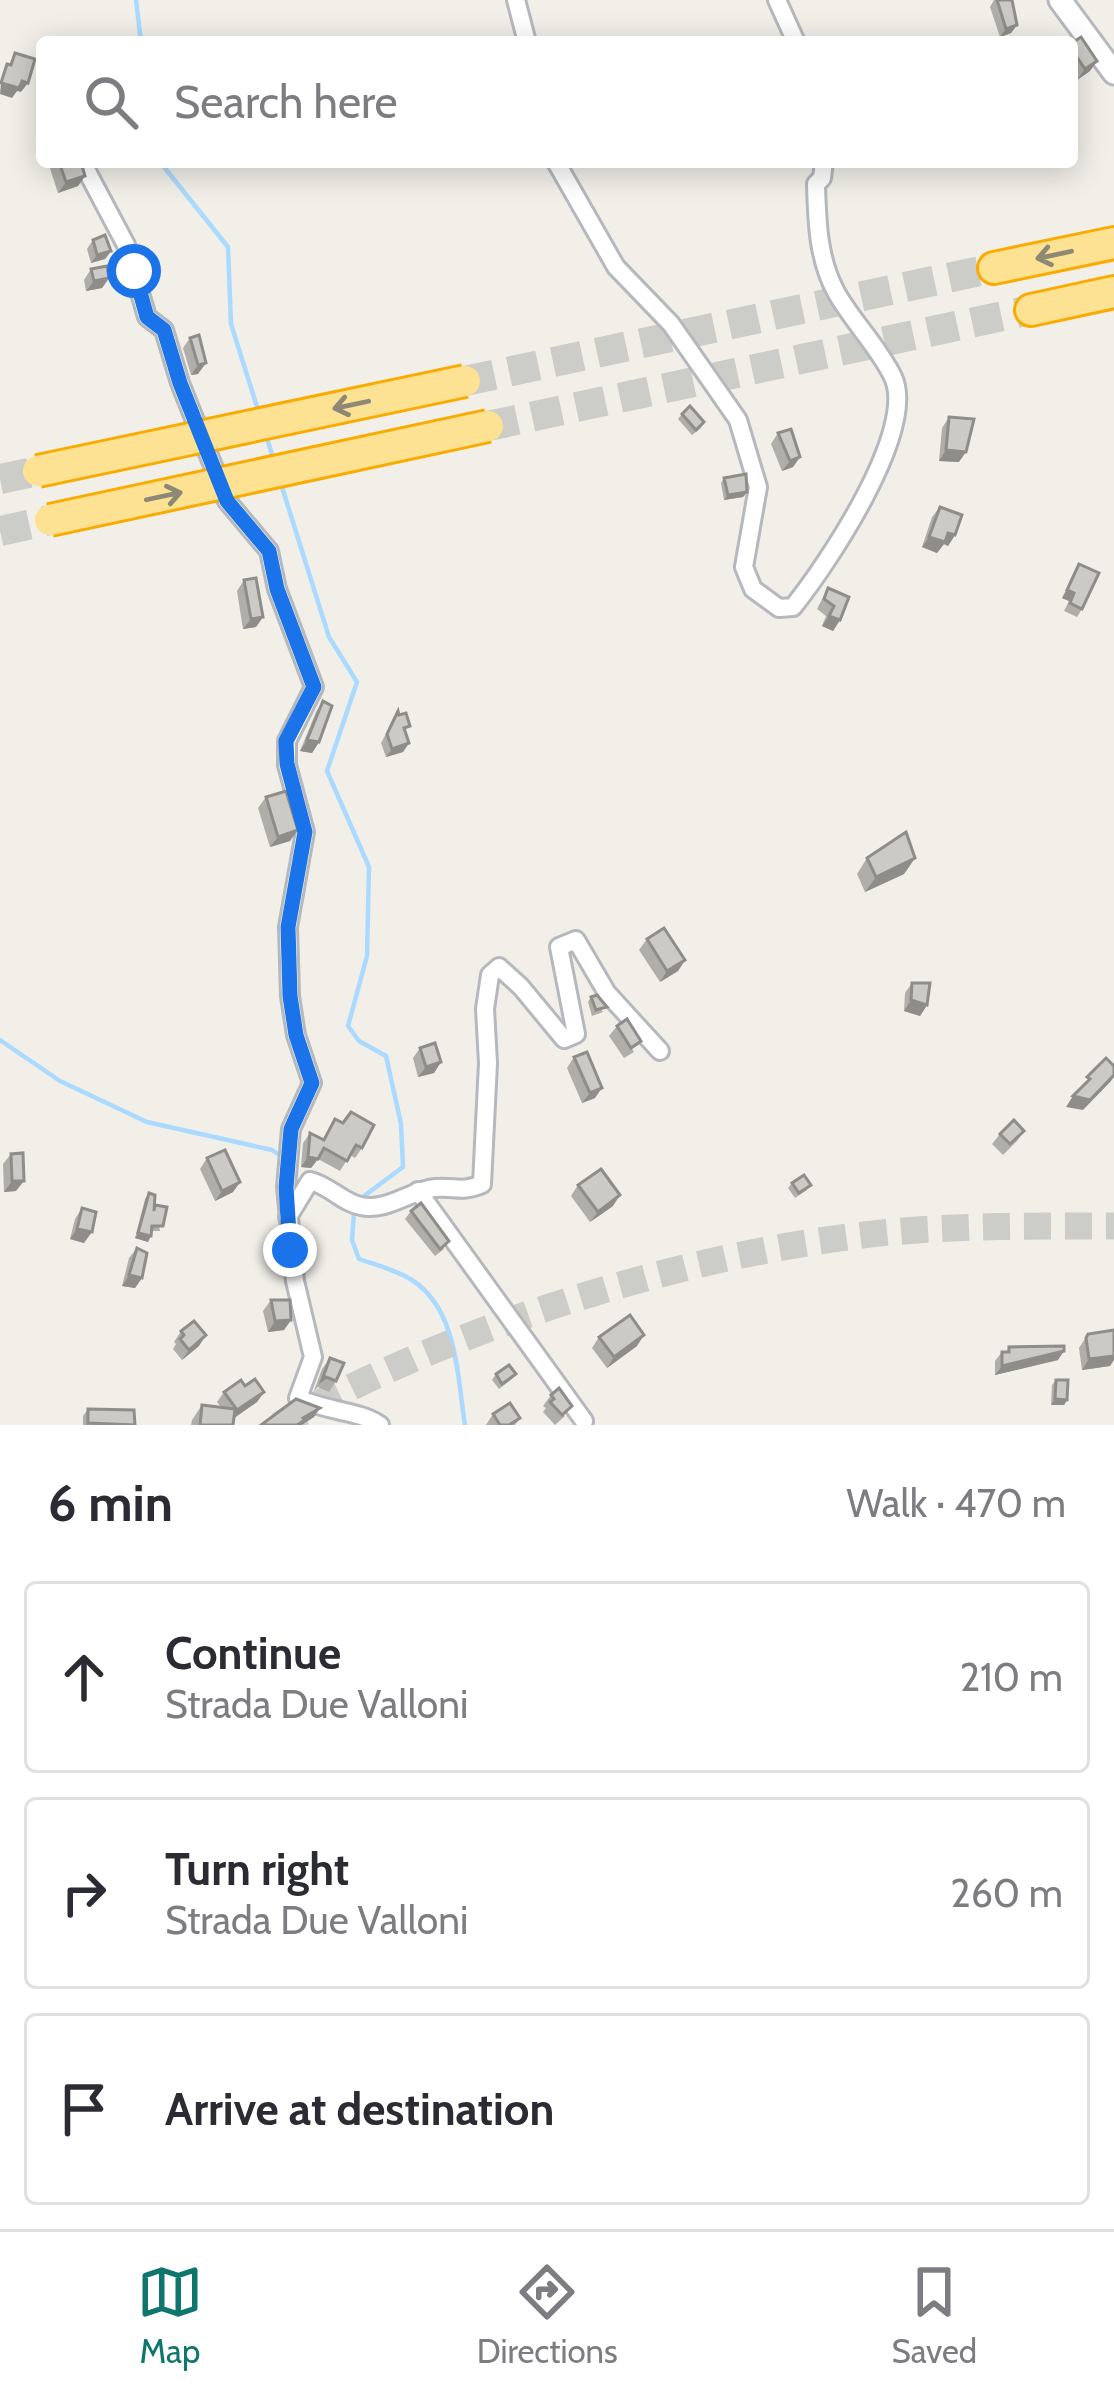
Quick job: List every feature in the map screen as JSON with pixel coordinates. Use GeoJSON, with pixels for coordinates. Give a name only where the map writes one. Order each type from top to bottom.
{"type":"FeatureCollection","features":[{"type":"Feature","properties":{"kind":"highway"},"geometry":{"type":"LineString","coordinates":[[994,268],[1114,243]]}},
{"type":"Feature","properties":{"kind":"highway"},"geometry":{"type":"LineString","coordinates":[[1031,310],[1114,292]]}},
{"type":"Feature","properties":{"kind":"highway"},"geometry":{"type":"LineString","coordinates":[[38,471],[465,381]]}},
{"type":"Feature","properties":{"kind":"highway"},"geometry":{"type":"LineString","coordinates":[[50,520],[488,426]]}},
{"type":"Feature","properties":{"kind":"street"},"geometry":{"type":"LineString","coordinates":[[516,0],[525,36]]}},
{"type":"Feature","properties":{"kind":"street"},"geometry":{"type":"LineString","coordinates":[[777,0],[793,36]]}},
{"type":"Feature","properties":{"kind":"street"},"geometry":{"type":"LineString","coordinates":[[1060,0],[1114,73]]}},
{"type":"Feature","properties":{"kind":"street"},"geometry":{"type":"LineString","coordinates":[[85,168],[126,245],[147,317],[164,330],[227,501],[269,551],[277,589],[314,687],[286,741],[287,764],[305,832],[288,927],[289,980],[296,1035],[312,1083],[291,1129],[288,1218],[295,1280],[313,1358],[298,1398],[380,1425]]}},
{"type":"Feature","properties":{"kind":"street"},"geometry":{"type":"LineString","coordinates":[[559,168],[616,267],[671,324],[738,420],[758,487],[744,567],[753,589],[779,608],[793,607],[863,506],[889,441],[893,412],[895,380],[827,272],[817,215],[816,184],[823,168]]}},
{"type":"Feature","properties":{"kind":"street"},"geometry":{"type":"LineString","coordinates":[[288,1218],[310,1181],[359,1206],[378,1206],[418,1191],[441,1187],[464,1191],[482,1184],[488,1063],[485,1009],[490,975],[499,967],[564,1040],[576,1034],[559,947],[576,940],[607,993],[660,1052]]}},
{"type":"Feature","properties":{"kind":"street"},"geometry":{"type":"LineString","coordinates":[[418,1191],[584,1421]]}},
{"type":"Feature","properties":{"kind":"building"},"geometry":{"type":"Polygon","coordinates":[[[997,0],[1012,0],[1017,25],[1006,29],[997,0]]]}},
{"type":"Feature","properties":{"kind":"building"},"geometry":{"type":"Polygon","coordinates":[[[1078,39],[1097,61],[1085,69],[1078,59],[1078,39]]]}},
{"type":"Feature","properties":{"kind":"building"},"geometry":{"type":"Polygon","coordinates":[[[15,53],[35,59],[28,83],[22,81],[19,88],[1,83],[15,53]]]}},
{"type":"Feature","properties":{"kind":"building"},"geometry":{"type":"Polygon","coordinates":[[[61,168],[83,168],[85,176],[66,182],[61,168]]]}},
{"type":"Feature","properties":{"kind":"building"},"geometry":{"type":"Polygon","coordinates":[[[105,235],[111,251],[97,255],[93,240],[105,235]]]}},
{"type":"Feature","properties":{"kind":"building"},"geometry":{"type":"Polygon","coordinates":[[[107,266],[109,278],[94,281],[91,269],[107,266]]]}},
{"type":"Feature","properties":{"kind":"building"},"geometry":{"type":"Polygon","coordinates":[[[199,335],[206,363],[198,365],[190,338],[199,335]]]}},
{"type":"Feature","properties":{"kind":"building"},"geometry":{"type":"Polygon","coordinates":[[[690,406],[704,422],[696,430],[682,414],[690,406]]]}},
{"type":"Feature","properties":{"kind":"building"},"geometry":{"type":"Polygon","coordinates":[[[949,417],[974,419],[966,452],[946,450],[949,417]]]}},
{"type":"Feature","properties":{"kind":"building"},"geometry":{"type":"Polygon","coordinates":[[[791,429],[800,457],[790,461],[778,433],[791,429]]]}},
{"type":"Feature","properties":{"kind":"building"},"geometry":{"type":"Polygon","coordinates":[[[746,474],[747,492],[728,495],[724,478],[746,474]]]}},
{"type":"Feature","properties":{"kind":"building"},"geometry":{"type":"Polygon","coordinates":[[[940,507],[962,515],[955,535],[948,533],[945,542],[929,537],[940,507]]]}},
{"type":"Feature","properties":{"kind":"building"},"geometry":{"type":"Polygon","coordinates":[[[1079,564],[1099,573],[1082,609],[1070,603],[1074,593],[1067,590],[1079,564]]]}},
{"type":"Feature","properties":{"kind":"building"},"geometry":{"type":"Polygon","coordinates":[[[256,578],[263,617],[251,619],[244,580],[256,578]]]}},
{"type":"Feature","properties":{"kind":"building"},"geometry":{"type":"Polygon","coordinates":[[[828,588],[849,597],[840,620],[829,616],[834,606],[824,599],[828,588]]]}},
{"type":"Feature","properties":{"kind":"building"},"geometry":{"type":"Polygon","coordinates":[[[323,701],[332,706],[319,742],[307,740],[323,701]]]}},
{"type":"Feature","properties":{"kind":"building"},"geometry":{"type":"Polygon","coordinates":[[[398,711],[399,715],[406,713],[409,743],[392,749],[387,734],[398,711]]]}},
{"type":"Feature","properties":{"kind":"building"},"geometry":{"type":"Polygon","coordinates":[[[286,791],[298,830],[278,837],[266,797],[286,791]]]}},
{"type":"Feature","properties":{"kind":"building"},"geometry":{"type":"Polygon","coordinates":[[[906,832],[915,858],[876,877],[867,858],[906,832]]]}},
{"type":"Feature","properties":{"kind":"building"},"geometry":{"type":"Polygon","coordinates":[[[664,928],[685,960],[667,971],[647,939],[664,928]]]}},
{"type":"Feature","properties":{"kind":"building"},"geometry":{"type":"Polygon","coordinates":[[[912,983],[930,983],[927,1005],[911,1000],[912,983]]]}},
{"type":"Feature","properties":{"kind":"building"},"geometry":{"type":"Polygon","coordinates":[[[597,995],[607,1007],[596,1010],[591,997],[597,995]]]}},
{"type":"Feature","properties":{"kind":"building"},"geometry":{"type":"Polygon","coordinates":[[[627,1019],[641,1041],[631,1048],[617,1026],[627,1019]]]}},
{"type":"Feature","properties":{"kind":"building"},"geometry":{"type":"Polygon","coordinates":[[[435,1043],[441,1062],[426,1067],[420,1048],[435,1043]]]}},
{"type":"Feature","properties":{"kind":"building"},"geometry":{"type":"Polygon","coordinates":[[[587,1052],[602,1088],[590,1093],[574,1057],[587,1052]]]}},
{"type":"Feature","properties":{"kind":"building"},"geometry":{"type":"Polygon","coordinates":[[[1106,1058],[1114,1066],[1114,1075],[1090,1100],[1073,1096],[1090,1079],[1087,1077],[1106,1058]]]}},
{"type":"Feature","properties":{"kind":"building"},"geometry":{"type":"Polygon","coordinates":[[[351,1112],[374,1125],[362,1148],[356,1145],[347,1161],[324,1148],[318,1159],[308,1157],[310,1133],[324,1140],[335,1119],[343,1123],[351,1112]]]}},
{"type":"Feature","properties":{"kind":"building"},"geometry":{"type":"Polygon","coordinates":[[[1014,1120],[1024,1131],[1010,1144],[1000,1134],[1014,1120]]]}},
{"type":"Feature","properties":{"kind":"building"},"geometry":{"type":"Polygon","coordinates":[[[225,1150],[240,1182],[222,1191],[207,1158],[225,1150]]]}},
{"type":"Feature","properties":{"kind":"building"},"geometry":{"type":"Polygon","coordinates":[[[23,1153],[24,1181],[12,1181],[11,1154],[23,1153]]]}},
{"type":"Feature","properties":{"kind":"building"},"geometry":{"type":"Polygon","coordinates":[[[601,1169],[620,1195],[598,1212],[578,1185],[601,1169]]]}},
{"type":"Feature","properties":{"kind":"building"},"geometry":{"type":"Polygon","coordinates":[[[804,1175],[811,1185],[799,1193],[792,1183],[804,1175]]]}},
{"type":"Feature","properties":{"kind":"building"},"geometry":{"type":"Polygon","coordinates":[[[149,1193],[155,1195],[154,1211],[155,1205],[167,1207],[163,1226],[152,1226],[151,1236],[138,1233],[149,1193]]]}},
{"type":"Feature","properties":{"kind":"building"},"geometry":{"type":"Polygon","coordinates":[[[421,1203],[449,1241],[440,1249],[411,1211],[421,1203]]]}},
{"type":"Feature","properties":{"kind":"building"},"geometry":{"type":"Polygon","coordinates":[[[82,1208],[96,1212],[92,1232],[77,1229],[82,1208]]]}},
{"type":"Feature","properties":{"kind":"building"},"geometry":{"type":"Polygon","coordinates":[[[137,1248],[147,1253],[142,1278],[129,1275],[137,1248]]]}},
{"type":"Feature","properties":{"kind":"building"},"geometry":{"type":"Polygon","coordinates":[[[271,1300],[290,1300],[291,1320],[275,1321],[271,1300]]]}},
{"type":"Feature","properties":{"kind":"building"},"geometry":{"type":"Polygon","coordinates":[[[630,1315],[644,1335],[614,1357],[599,1337],[630,1315]]]}},
{"type":"Feature","properties":{"kind":"building"},"geometry":{"type":"Polygon","coordinates":[[[194,1321],[206,1335],[189,1350],[180,1339],[181,1331],[194,1321]]]}},
{"type":"Feature","properties":{"kind":"building"},"geometry":{"type":"Polygon","coordinates":[[[1114,1330],[1114,1356],[1089,1359],[1088,1334],[1114,1330]]]}},
{"type":"Feature","properties":{"kind":"building"},"geometry":{"type":"Polygon","coordinates":[[[1064,1346],[1064,1351],[1002,1366],[1002,1352],[1009,1352],[1009,1347],[1064,1346]]]}},
{"type":"Feature","properties":{"kind":"building"},"geometry":{"type":"Polygon","coordinates":[[[330,1358],[344,1363],[336,1381],[322,1380],[330,1358]]]}},
{"type":"Feature","properties":{"kind":"building"},"geometry":{"type":"Polygon","coordinates":[[[509,1365],[516,1374],[502,1384],[496,1374],[509,1365]]]}},
{"type":"Feature","properties":{"kind":"building"},"geometry":{"type":"Polygon","coordinates":[[[255,1379],[264,1392],[237,1410],[224,1392],[241,1380],[245,1386],[255,1379]]]}},
{"type":"Feature","properties":{"kind":"building"},"geometry":{"type":"Polygon","coordinates":[[[1056,1380],[1068,1380],[1067,1400],[1055,1399],[1056,1380]]]}},
{"type":"Feature","properties":{"kind":"building"},"geometry":{"type":"Polygon","coordinates":[[[559,1388],[572,1406],[562,1415],[550,1402],[559,1388]]]}},
{"type":"Feature","properties":{"kind":"building"},"geometry":{"type":"Polygon","coordinates":[[[296,1399],[320,1408],[297,1425],[261,1425],[296,1399]]]}},
{"type":"Feature","properties":{"kind":"building"},"geometry":{"type":"Polygon","coordinates":[[[510,1403],[520,1418],[500,1425],[493,1414],[510,1403]]]}},
{"type":"Feature","properties":{"kind":"building"},"geometry":{"type":"Polygon","coordinates":[[[202,1405],[235,1409],[233,1425],[200,1425],[202,1405]]]}},
{"type":"Feature","properties":{"kind":"building"},"geometry":{"type":"Polygon","coordinates":[[[88,1409],[134,1410],[135,1425],[88,1423],[88,1409]]]}},
{"type":"Feature","properties":{"kind":"waterway"},"geometry":{"type":"LineString","coordinates":[[136,0],[140,36]]}},
{"type":"Feature","properties":{"kind":"waterway"},"geometry":{"type":"LineString","coordinates":[[165,168],[228,247],[231,324],[258,410]]}},
{"type":"Feature","properties":{"kind":"waterway"},"geometry":{"type":"LineString","coordinates":[[265,432],[274,461]]}},
{"type":"Feature","properties":{"kind":"waterway"},"geometry":{"type":"LineString","coordinates":[[281,484],[329,637],[357,682],[327,771],[369,867],[367,956],[348,1026],[359,1041],[386,1056],[401,1124],[403,1167],[364,1196]]}},
{"type":"Feature","properties":{"kind":"waterway"},"geometry":{"type":"LineString","coordinates":[[0,1040],[60,1081],[147,1122],[272,1150],[281,1156]]}},
{"type":"Feature","properties":{"kind":"waterway"},"geometry":{"type":"LineString","coordinates":[[354,1213],[352,1240],[359,1259],[412,1280],[439,1308],[453,1345],[465,1425]]}},
{"type":"Feature","properties":{"kind":"tunnel"},"geometry":{"type":"LineString","coordinates":[[465,381],[994,268]]}},
{"type":"Feature","properties":{"kind":"tunnel"},"geometry":{"type":"LineString","coordinates":[[488,426],[1031,310]]}},
{"type":"Feature","properties":{"kind":"tunnel"},"geometry":{"type":"LineString","coordinates":[[0,479],[38,471]]}},
{"type":"Feature","properties":{"kind":"tunnel"},"geometry":{"type":"LineString","coordinates":[[0,531],[50,520]]}},
{"type":"Feature","properties":{"kind":"tunnel"},"geometry":{"type":"LineString","coordinates":[[279,1425],[409,1360],[479,1332],[551,1306],[697,1265],[874,1234],[1114,1226]]}},
{"type":"Feature","properties":{"kind":"route"},"geometry":{"type":"LineString","coordinates":[[134,271],[147,317],[164,330],[173,352],[180,383],[227,501],[269,551],[277,589],[314,687],[286,741],[287,764],[305,832],[288,927],[290,996],[296,1035],[312,1083],[291,1129],[286,1187],[290,1250]]}}]}
